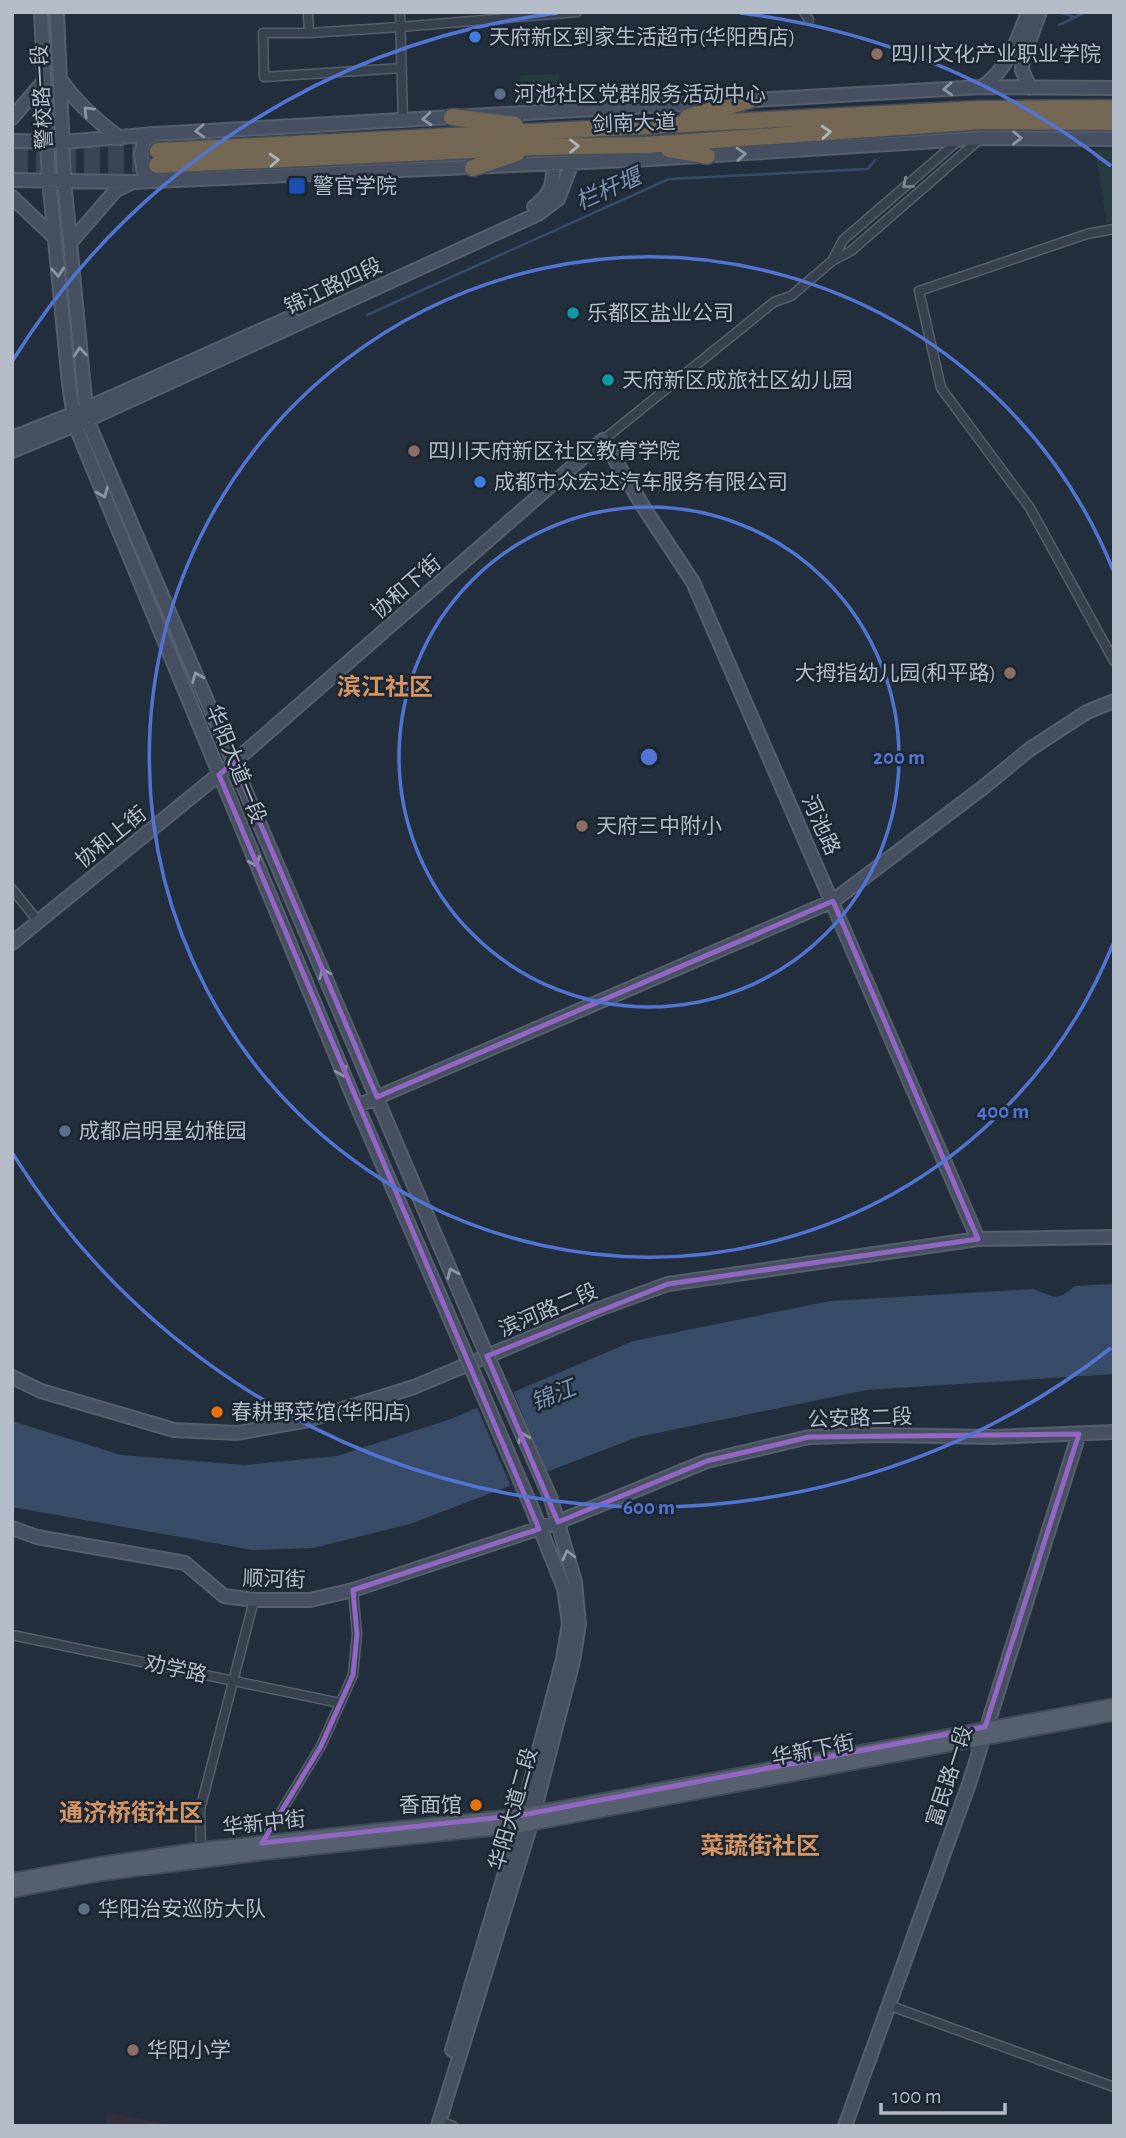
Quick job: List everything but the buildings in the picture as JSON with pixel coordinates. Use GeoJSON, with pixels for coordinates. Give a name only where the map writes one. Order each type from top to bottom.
{"type":"FeatureCollection","features":[{"type":"Feature","properties":{"kind":"highway"},"geometry":{"type":"LineString","coordinates":[[659,124],[750,100]]}},
{"type":"Feature","properties":{"kind":"highway","name":"剑南大道"},"geometry":{"type":"LineString","coordinates":[[156,165],[548,130],[989,109],[1114,108]]}},
{"type":"Feature","properties":{"kind":"highway"},"geometry":{"type":"LineString","coordinates":[[452,117],[548,130]]}},
{"type":"Feature","properties":{"kind":"highway","name":"剑南大道"},"geometry":{"type":"LineString","coordinates":[[156,165],[535,147],[646,145],[983,121],[1114,122]]}},
{"type":"Feature","properties":{"kind":"highway"},"geometry":{"type":"LineString","coordinates":[[646,145],[706,156]]}},
{"type":"Feature","properties":{"kind":"highway"},"geometry":{"type":"LineString","coordinates":[[473,168],[535,147]]}},
{"type":"Feature","properties":{"kind":"main road","name":"警校路一段"},"geometry":{"type":"LineString","coordinates":[[41,12],[49,179]]}},
{"type":"Feature","properties":{"kind":"main road","name":"警校路一段"},"geometry":{"type":"LineString","coordinates":[[57,12],[64,179]]}},
{"type":"Feature","properties":{"kind":"main road"},"geometry":{"type":"LineString","coordinates":[[982,87],[997,77],[1009,58],[1028,12]]}},
{"type":"Feature","properties":{"kind":"main road"},"geometry":{"type":"LineString","coordinates":[[1030,88],[1022,70],[1023,58],[1040,12]]}},
{"type":"Feature","properties":{"kind":"main road"},"geometry":{"type":"LineString","coordinates":[[61,79],[84,107],[120,138]]}},
{"type":"Feature","properties":{"kind":"main road"},"geometry":{"type":"LineString","coordinates":[[12,118],[44,81]]}},
{"type":"Feature","properties":{"kind":"main road"},"geometry":{"type":"LineString","coordinates":[[12,141],[64,142],[155,134],[982,87],[1114,88]]}},
{"type":"Feature","properties":{"kind":"main road"},"geometry":{"type":"LineString","coordinates":[[155,134],[144,141],[141,155],[144,173],[156,165],[473,168],[981,138],[1114,139]]}},
{"type":"Feature","properties":{"kind":"main road","name":"锦江路四段"},"geometry":{"type":"LineString","coordinates":[[80,417],[538,214],[558,199],[572,163]]}},
{"type":"Feature","properties":{"kind":"main road","name":"锦江路四段"},"geometry":{"type":"LineString","coordinates":[[80,417],[531,210],[546,198],[554,182],[553,164]]}},
{"type":"Feature","properties":{"kind":"main road"},"geometry":{"type":"LineString","coordinates":[[70,243],[116,190],[156,165]]}},
{"type":"Feature","properties":{"kind":"main road","name":"华阳大道一段"},"geometry":{"type":"LineString","coordinates":[[49,179],[80,417],[219,775],[357,1106],[531,1506]]}},
{"type":"Feature","properties":{"kind":"main road","name":"华阳大道一段"},"geometry":{"type":"LineString","coordinates":[[64,179],[80,417],[234,762],[478,1335],[551,1499]]}},
{"type":"Feature","properties":{"kind":"main road"},"geometry":{"type":"LineString","coordinates":[[12,180],[132,182]]}},
{"type":"Feature","properties":{"kind":"main road"},"geometry":{"type":"LineString","coordinates":[[12,197],[55,239]]}},
{"type":"Feature","properties":{"kind":"main road"},"geometry":{"type":"LineString","coordinates":[[12,438],[80,417]]}},
{"type":"Feature","properties":{"kind":"main road"},"geometry":{"type":"LineString","coordinates":[[12,452],[80,417]]}},
{"type":"Feature","properties":{"kind":"main road","name":"协和下街"},"geometry":{"type":"LineString","coordinates":[[234,762],[603,440]]}},
{"type":"Feature","properties":{"kind":"main road","name":"河池路"},"geometry":{"type":"LineString","coordinates":[[603,440],[693,582],[978,1239]]}},
{"type":"Feature","properties":{"kind":"main road"},"geometry":{"type":"LineString","coordinates":[[357,1106],[833,901],[985,786],[1030,748],[1087,712],[1114,701]]}},
{"type":"Feature","properties":{"kind":"main road","name":"协和上街"},"geometry":{"type":"LineString","coordinates":[[12,943],[234,762]]}},
{"type":"Feature","properties":{"kind":"main road","name":"滨河路二段"},"geometry":{"type":"LineString","coordinates":[[12,1377],[41,1391],[174,1430],[237,1433],[304,1421],[414,1387],[599,1309],[668,1284],[978,1239],[1114,1237]]}},
{"type":"Feature","properties":{"kind":"main road","name":"公安路二段"},"geometry":{"type":"LineString","coordinates":[[539,1529],[707,1461],[809,1437],[1114,1432]]}},
{"type":"Feature","properties":{"kind":"main road","name":"富民路一段"},"geometry":{"type":"LineString","coordinates":[[845,2126],[969,1784],[1079,1434]]}},
{"type":"Feature","properties":{"kind":"main road","name":"华阳大道二段"},"geometry":{"type":"LineString","coordinates":[[436,2124],[573,1661],[579,1624],[575,1582],[551,1499]]}},
{"type":"Feature","properties":{"kind":"main road","name":"华阳大道二段"},"geometry":{"type":"LineString","coordinates":[[526,1819],[569,1624],[564,1588],[531,1506]]}},
{"type":"Feature","properties":{"kind":"main road","name":"顺河街"},"geometry":{"type":"LineString","coordinates":[[12,1528],[37,1536],[185,1563],[224,1596],[254,1600],[310,1600],[353,1590],[539,1529]]}},
{"type":"Feature","properties":{"kind":"main road"},"geometry":{"type":"LineString","coordinates":[[526,1819],[984,1733],[1114,1704]]}},
{"type":"Feature","properties":{"kind":"main road"},"geometry":{"type":"LineString","coordinates":[[984,1733],[1114,1714]]}},
{"type":"Feature","properties":{"kind":"main road","name":"华新中街"},"geometry":{"type":"LineString","coordinates":[[12,1880],[201,1849],[526,1819]]}},
{"type":"Feature","properties":{"kind":"main road","name":"华新中街"},"geometry":{"type":"LineString","coordinates":[[12,1891],[128,1870],[526,1819]]}},
{"type":"Feature","properties":{"kind":"street"},"geometry":{"type":"LineString","coordinates":[[308,12],[309,33]]}},
{"type":"Feature","properties":{"kind":"street"},"geometry":{"type":"LineString","coordinates":[[400,12],[402,122]]}},
{"type":"Feature","properties":{"kind":"street"},"geometry":{"type":"LineString","coordinates":[[402,68],[264,77],[263,33],[400,27],[577,12]]}},
{"type":"Feature","properties":{"kind":"street"},"geometry":{"type":"LineString","coordinates":[[603,440],[774,302],[791,296],[832,261],[851,251],[981,138]]}},
{"type":"Feature","properties":{"kind":"street"},"geometry":{"type":"LineString","coordinates":[[832,261],[843,240],[959,139]]}},
{"type":"Feature","properties":{"kind":"street"},"geometry":{"type":"LineString","coordinates":[[1114,229],[1087,234],[919,291],[941,388],[1030,508],[1114,661]]}},
{"type":"Feature","properties":{"kind":"street"},"geometry":{"type":"LineString","coordinates":[[12,888],[38,921]]}},
{"type":"Feature","properties":{"kind":"street"},"geometry":{"type":"LineString","coordinates":[[262,1843],[321,1746],[353,1675],[357,1634],[353,1590]]}},
{"type":"Feature","properties":{"kind":"street"},"geometry":{"type":"LineString","coordinates":[[201,1849],[200,1810],[254,1600]]}},
{"type":"Feature","properties":{"kind":"street","name":"劝学路"},"geometry":{"type":"LineString","coordinates":[[12,1635],[340,1703]]}},
{"type":"Feature","properties":{"kind":"street"},"geometry":{"type":"LineString","coordinates":[[888,2005],[1114,2087]]}},
{"type":"Feature","properties":{"kind":"street"},"geometry":{"type":"LineString","coordinates":[[436,2124],[453,2126]]}},
{"type":"Feature","properties":{"kind":"highlighted area"},"geometry":{"type":"Polygon","coordinates":[[[234,762],[377,1097],[833,901],[978,1239],[668,1284],[487,1356],[558,1522],[707,1461],[809,1437],[1079,1434],[985,1727],[522,1815],[262,1843],[321,1746],[353,1675],[357,1634],[353,1590],[539,1529],[219,775],[234,762]]]}},
{"type":"Feature","properties":{"kind":"shaded area"},"geometry":{"type":"Polygon","coordinates":[[[107,2112],[176,2126],[104,2126],[107,2112]]]}},
{"type":"Feature","properties":{"kind":"green space"},"geometry":{"type":"Polygon","coordinates":[[[559,74],[560,95],[521,97],[520,75],[559,74]]]}},
{"type":"Feature","properties":{"kind":"green space"},"geometry":{"type":"Polygon","coordinates":[[[1095,150],[1114,150],[1114,222],[1107,223],[1095,150]]]}},
{"type":"Feature","properties":{"kind":"water","name":"锦江"},"geometry":{"type":"Polygon","coordinates":[[[1114,1284],[1114,1374],[866,1390],[638,1437],[410,1524],[313,1548],[253,1550],[12,1507],[12,1421],[121,1455],[244,1465],[337,1456],[451,1419],[633,1341],[830,1301],[1033,1289],[1054,1297],[1063,1295],[1075,1286],[1114,1284]]]}},
{"type":"Feature","properties":{"kind":"pier"},"geometry":{"type":"Polygon","coordinates":[[[512,1389],[548,1475],[512,1489],[476,1405],[512,1389]]]}},
{"type":"Feature","properties":{"kind":"waterway","name":"栏杆堰"},"geometry":{"type":"LineString","coordinates":[[1059,12],[1074,17]]}},
{"type":"Feature","properties":{"kind":"waterway","name":"栏杆堰"},"geometry":{"type":"LineString","coordinates":[[1059,25],[1086,12]]}},
{"type":"Feature","properties":{"kind":"waterway","name":"栏杆堰"},"geometry":{"type":"LineString","coordinates":[[367,315],[669,179],[868,169],[875,160]]}},
{"type":"Feature","properties":{"kind":"tunnel"},"geometry":{"type":"LineString","coordinates":[[12,151],[156,151]]}},
{"type":"Feature","properties":{"kind":"tunnel"},"geometry":{"type":"LineString","coordinates":[[12,167],[157,165]]}},
{"type":"Feature","properties":{"kind":"place","name":"天府新区到家生活超市(华阳西店)"},"geometry":{"type":"Point","coordinates":[475,37]}},
{"type":"Feature","properties":{"kind":"place","name":"四川文化产业职业学院"},"geometry":{"type":"Point","coordinates":[877,54]}},
{"type":"Feature","properties":{"kind":"place","name":"河池社区党群服务活动中心"},"geometry":{"type":"Point","coordinates":[500,94]}},
{"type":"Feature","properties":{"kind":"place","name":"警官学院"},"geometry":{"type":"Point","coordinates":[297,186]}},
{"type":"Feature","properties":{"kind":"place","name":"乐都区盐业公司"},"geometry":{"type":"Point","coordinates":[573,313]}},
{"type":"Feature","properties":{"kind":"place","name":"天府新区成旅社区幼儿园"},"geometry":{"type":"Point","coordinates":[608,380]}},
{"type":"Feature","properties":{"kind":"place","name":"四川天府新区社区教育学院"},"geometry":{"type":"Point","coordinates":[414,451]}},
{"type":"Feature","properties":{"kind":"place","name":"成都市众宏达汽车服务有限公司"},"geometry":{"type":"Point","coordinates":[480,482]}},
{"type":"Feature","properties":{"kind":"place","name":"大拇指幼儿园(和平路)"},"geometry":{"type":"Point","coordinates":[1010,673]}},
{"type":"Feature","properties":{"kind":"place","name":"天府三中附小"},"geometry":{"type":"Point","coordinates":[582,826]}},
{"type":"Feature","properties":{"kind":"place","name":"成都启明星幼稚园"},"geometry":{"type":"Point","coordinates":[65,1131]}},
{"type":"Feature","properties":{"kind":"place","name":"春耕野菜馆(华阳店)"},"geometry":{"type":"Point","coordinates":[217,1412]}},
{"type":"Feature","properties":{"kind":"place","name":"香面馆"},"geometry":{"type":"Point","coordinates":[476,1805]}},
{"type":"Feature","properties":{"kind":"place","name":"华阳治安巡防大队"},"geometry":{"type":"Point","coordinates":[84,1909]}},
{"type":"Feature","properties":{"kind":"place","name":"华阳小学"},"geometry":{"type":"Point","coordinates":[133,2050]}},
{"type":"Feature","properties":{"kind":"district","name":"滨江社区"},"geometry":{"type":"Point","coordinates":[385,687]}},
{"type":"Feature","properties":{"kind":"district","name":"通济桥街社区"},"geometry":{"type":"Point","coordinates":[131,1813]}},
{"type":"Feature","properties":{"kind":"district","name":"菜蔬街社区"},"geometry":{"type":"Point","coordinates":[760,1846]}}]}
